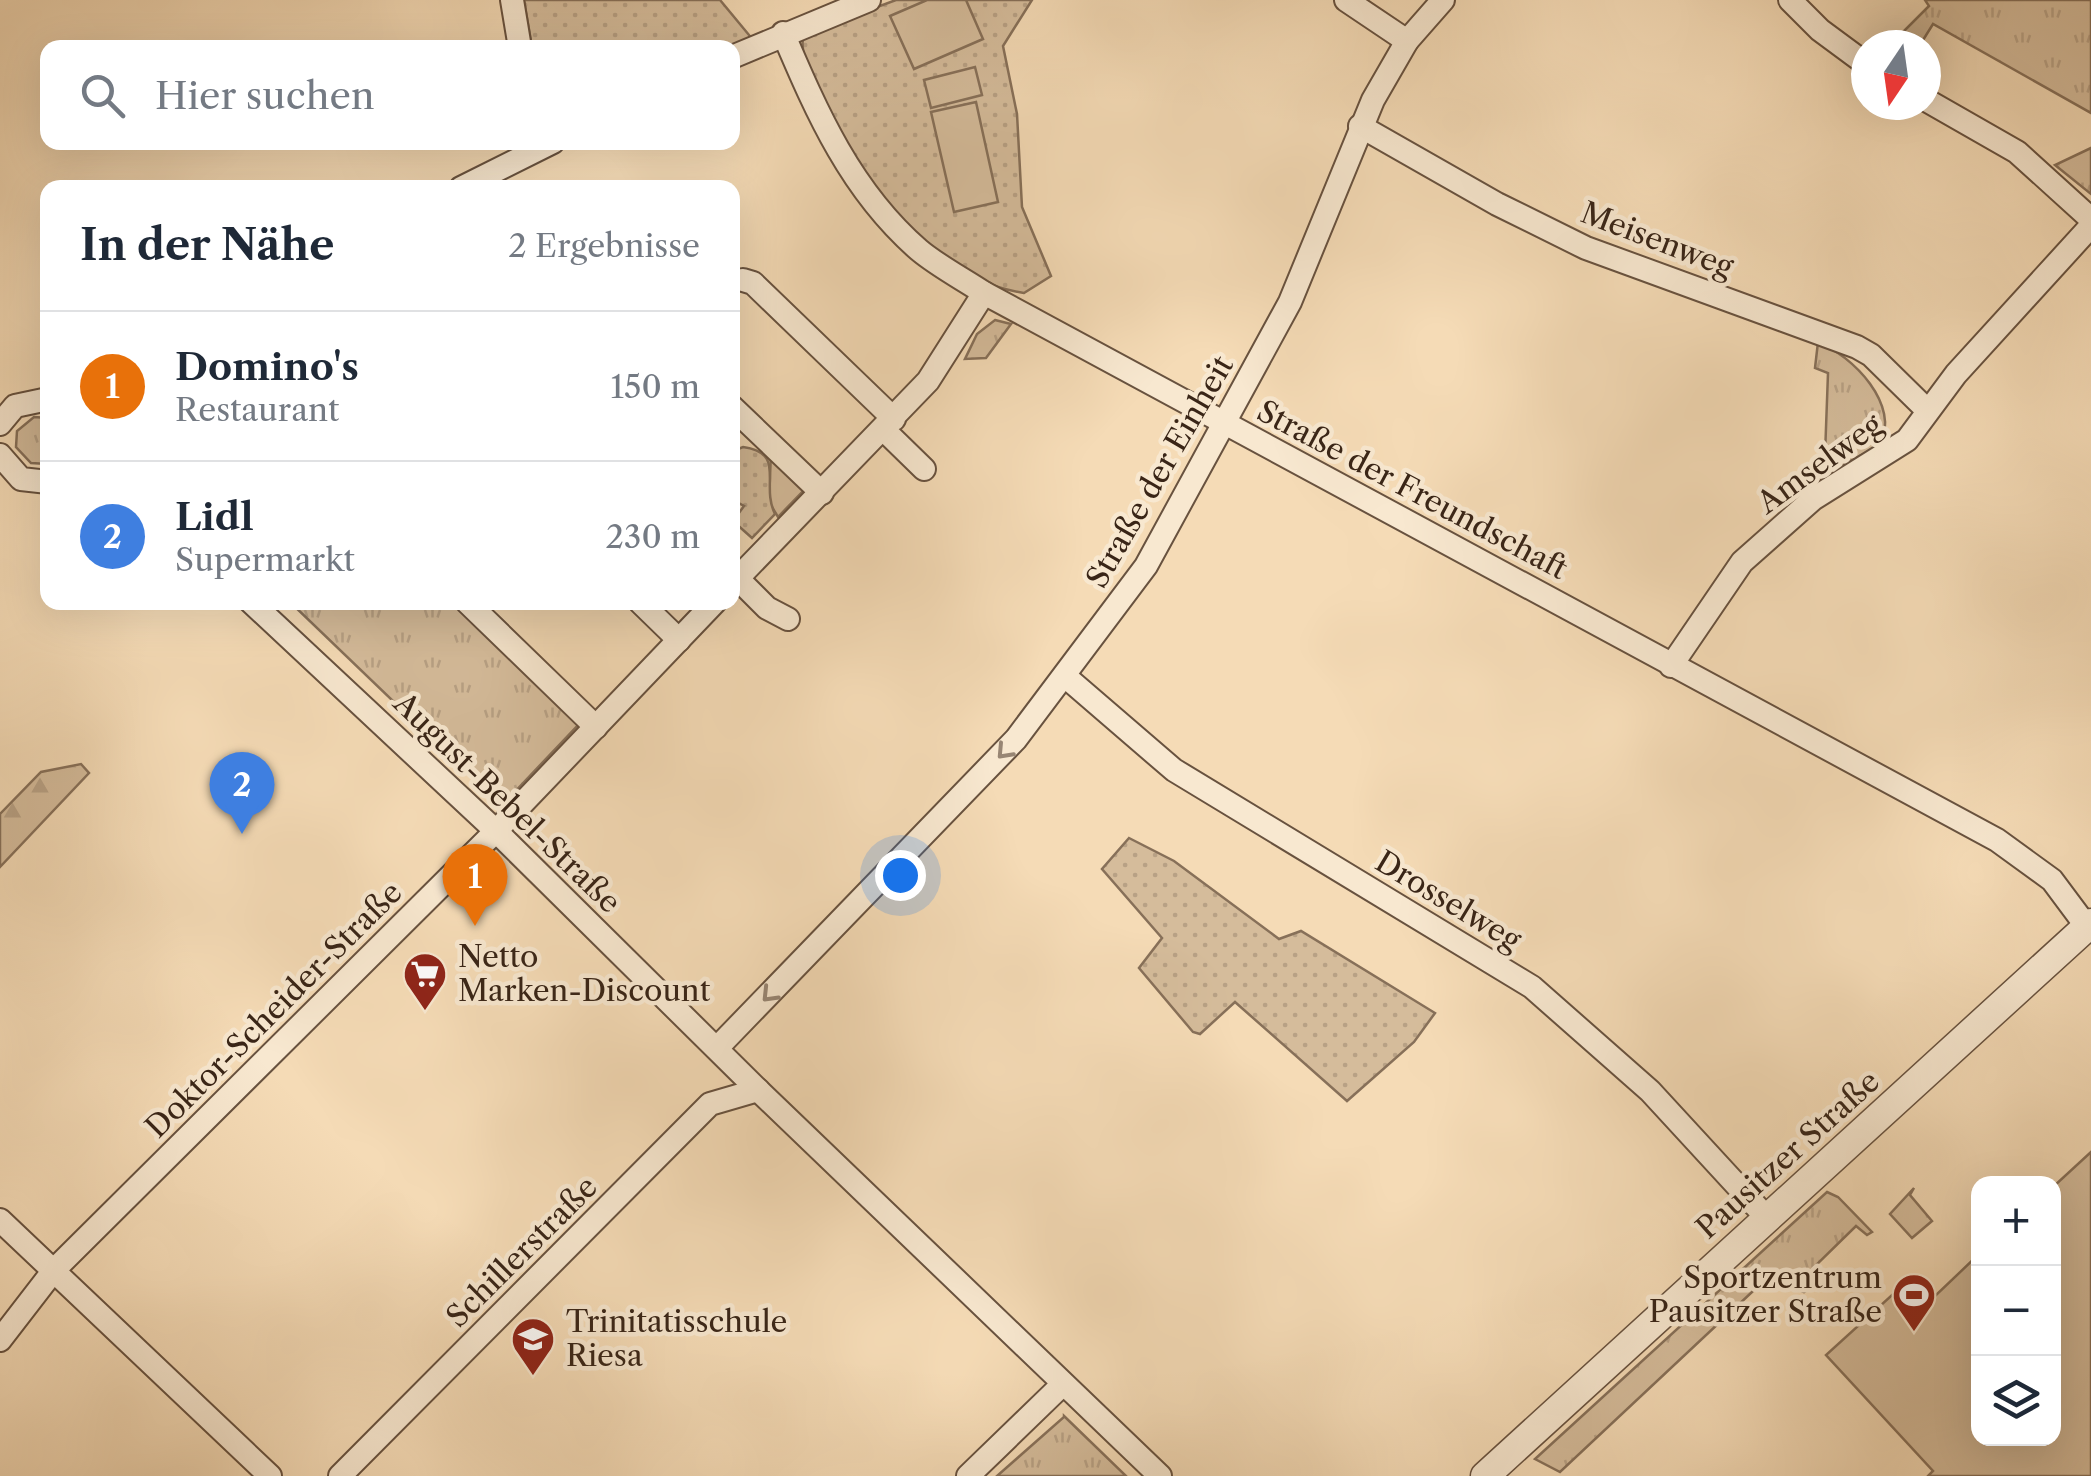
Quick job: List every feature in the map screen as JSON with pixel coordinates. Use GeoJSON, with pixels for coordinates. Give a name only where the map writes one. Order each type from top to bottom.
{"type":"FeatureCollection","features":[{"type":"Feature","properties":{"kind":"street"},"geometry":{"type":"LineString","coordinates":[[512,0],[519,40]]}},
{"type":"Feature","properties":{"kind":"street"},"geometry":{"type":"LineString","coordinates":[[740,53],[868,0]]}},
{"type":"Feature","properties":{"kind":"street"},"geometry":{"type":"LineString","coordinates":[[1346,0],[1407,41]]}},
{"type":"Feature","properties":{"kind":"street","name":"Straße der Einheit"},"geometry":{"type":"LineString","coordinates":[[717,1048],[1016,739],[1146,566],[1290,302],[1360,126],[1407,41],[1443,0]]}},
{"type":"Feature","properties":{"kind":"street"},"geometry":{"type":"LineString","coordinates":[[1790,0],[1820,30],[1851,53]]}},
{"type":"Feature","properties":{"kind":"street","name":"Straße der Freundschaft"},"geometry":{"type":"LineString","coordinates":[[783,33],[854,181],[919,250],[984,293],[1997,840],[2052,880],[2089,925]]}},
{"type":"Feature","properties":{"kind":"street"},"geometry":{"type":"LineString","coordinates":[[1941,109],[2017,152],[2091,222]]}},
{"type":"Feature","properties":{"kind":"street","name":"Meisenweg"},"geometry":{"type":"LineString","coordinates":[[1360,126],[1497,204],[1586,248],[1871,355],[1927,410]]}},
{"type":"Feature","properties":{"kind":"street"},"geometry":{"type":"LineString","coordinates":[[476,180],[533,150]]}},
{"type":"Feature","properties":{"kind":"street","name":"Amselweg"},"geometry":{"type":"LineString","coordinates":[[1671,666],[1742,562],[1812,500],[1896,450],[2091,222]]}},
{"type":"Feature","properties":{"kind":"street"},"geometry":{"type":"LineString","coordinates":[[742,280],[753,283],[889,424],[924,470]]}},
{"type":"Feature","properties":{"kind":"street"},"geometry":{"type":"LineString","coordinates":[[740,577],[928,382],[984,293]]}},
{"type":"Feature","properties":{"kind":"street"},"geometry":{"type":"LineString","coordinates":[[0,424],[15,406],[40,401]]}},
{"type":"Feature","properties":{"kind":"street"},"geometry":{"type":"LineString","coordinates":[[740,415],[822,493]]}},
{"type":"Feature","properties":{"kind":"street"},"geometry":{"type":"LineString","coordinates":[[0,456],[10,484],[40,482]]}},
{"type":"Feature","properties":{"kind":"street"},"geometry":{"type":"LineString","coordinates":[[740,586],[788,619]]}},
{"type":"Feature","properties":{"kind":"street","name":"August-Bebel-Straße"},"geometry":{"type":"LineString","coordinates":[[259,610],[496,830],[758,1090],[1160,1476]]}},
{"type":"Feature","properties":{"kind":"street"},"geometry":{"type":"LineString","coordinates":[[475,610],[596,728]]}},
{"type":"Feature","properties":{"kind":"street"},"geometry":{"type":"LineString","coordinates":[[648,610],[679,640]]}},
{"type":"Feature","properties":{"kind":"street","name":"Doktor-Scheider-Straße"},"geometry":{"type":"LineString","coordinates":[[0,1340],[54,1270],[496,830],[707,610]]}},
{"type":"Feature","properties":{"kind":"street","name":"Drosselweg"},"geometry":{"type":"LineString","coordinates":[[1066,677],[1174,770],[1532,987],[1650,1090],[1766,1216]]}},
{"type":"Feature","properties":{"kind":"street","name":"Pausitzer Straße"},"geometry":{"type":"LineString","coordinates":[[1485,1476],[2089,925]]}},
{"type":"Feature","properties":{"kind":"street","name":"Schillerstraße"},"geometry":{"type":"LineString","coordinates":[[340,1476],[710,1104],[758,1090]]}},
{"type":"Feature","properties":{"kind":"street"},"geometry":{"type":"LineString","coordinates":[[0,1220],[270,1476]]}},
{"type":"Feature","properties":{"kind":"street"},"geometry":{"type":"LineString","coordinates":[[968,1476],[1064,1384]]}},
{"type":"Feature","properties":{"kind":"green space"},"geometry":{"type":"Polygon","coordinates":[[[524,0],[720,0],[754,41],[740,45],[740,40],[531,40],[524,0]]]}},
{"type":"Feature","properties":{"kind":"green space"},"geometry":{"type":"Polygon","coordinates":[[[896,0],[1032,0],[1003,46],[1017,114],[1022,207],[1051,276],[1024,293],[967,273],[940,257],[901,223],[843,141],[811,79],[803,53],[804,34],[896,0]]]}},
{"type":"Feature","properties":{"kind":"green space"},"geometry":{"type":"Polygon","coordinates":[[[927,0],[966,0],[983,39],[914,69],[890,16],[927,0]]]}},
{"type":"Feature","properties":{"kind":"green space"},"geometry":{"type":"Polygon","coordinates":[[[1925,0],[2091,0],[2091,113],[1933,24],[1929,30],[1905,30],[1929,6],[1925,0]]]}},
{"type":"Feature","properties":{"kind":"green space"},"geometry":{"type":"Polygon","coordinates":[[[975,67],[982,95],[931,108],[924,80],[975,67]]]}},
{"type":"Feature","properties":{"kind":"green space"},"geometry":{"type":"Polygon","coordinates":[[[976,102],[998,202],[954,212],[931,112],[976,102]]]}},
{"type":"Feature","properties":{"kind":"green space"},"geometry":{"type":"Polygon","coordinates":[[[2091,148],[2091,194],[2055,165],[2091,148]]]}},
{"type":"Feature","properties":{"kind":"green space"},"geometry":{"type":"Polygon","coordinates":[[[995,320],[1011,324],[986,358],[965,359],[977,334],[995,320]]]}},
{"type":"Feature","properties":{"kind":"green space"},"geometry":{"type":"Polygon","coordinates":[[[1818,342],[1845,358],[1870,384],[1884,414],[1885,430],[1880,445],[1813,481],[1813,464],[1825,455],[1828,373],[1815,368],[1818,342]]]}},
{"type":"Feature","properties":{"kind":"green space"},"geometry":{"type":"Polygon","coordinates":[[[34,417],[40,417],[40,464],[31,463],[16,447],[17,431],[34,417]]]}},
{"type":"Feature","properties":{"kind":"green space"},"geometry":{"type":"Polygon","coordinates":[[[740,448],[756,450],[769,463],[775,514],[752,538],[740,527],[744,506],[740,504],[740,448]]]}},
{"type":"Feature","properties":{"kind":"green space"},"geometry":{"type":"Polygon","coordinates":[[[771,452],[806,488],[778,517],[769,502],[771,452]]]}},
{"type":"Feature","properties":{"kind":"green space"},"geometry":{"type":"Polygon","coordinates":[[[298,610],[463,610],[580,723],[507,800],[496,800],[298,610]]]}},
{"type":"Feature","properties":{"kind":"green space"},"geometry":{"type":"Polygon","coordinates":[[[81,764],[89,773],[0,867],[0,814],[41,772],[81,764]]]}},
{"type":"Feature","properties":{"kind":"green space"},"geometry":{"type":"Polygon","coordinates":[[[1129,838],[1174,861],[1279,939],[1301,931],[1435,1013],[1414,1042],[1347,1101],[1235,1002],[1200,1034],[1193,1032],[1139,968],[1162,938],[1102,869],[1129,838]]]}},
{"type":"Feature","properties":{"kind":"green space","name":"Sportzentrum Pausitzer Straße"},"geometry":{"type":"Polygon","coordinates":[[[2091,1152],[2091,1476],[1928,1476],[1933,1471],[1826,1355],[1913,1276],[1933,1298],[1971,1262],[1971,1446],[2061,1446],[2061,1180],[2091,1152]]]}},
{"type":"Feature","properties":{"kind":"green space"},"geometry":{"type":"Polygon","coordinates":[[[1914,1188],[1910,1195],[1932,1221],[1912,1238],[1890,1214],[1914,1188]]]}},
{"type":"Feature","properties":{"kind":"green space"},"geometry":{"type":"Polygon","coordinates":[[[1827,1192],[1838,1197],[1872,1232],[1867,1235],[1856,1226],[1809,1272],[1819,1283],[1804,1292],[1768,1277],[1560,1472],[1535,1459],[1827,1192]]]}},
{"type":"Feature","properties":{"kind":"green space"},"geometry":{"type":"Polygon","coordinates":[[[1064,1417],[1126,1476],[997,1476],[1064,1417]]]}},
{"type":"Feature","properties":{"kind":"place","name":"Lidl"},"geometry":{"type":"Point","coordinates":[242,834]}},
{"type":"Feature","properties":{"kind":"place","name":"Domino's"},"geometry":{"type":"Point","coordinates":[475,926]}},
{"type":"Feature","properties":{"kind":"place","name":"Netto Marken-Discount"},"geometry":{"type":"Point","coordinates":[425,1012]}},
{"type":"Feature","properties":{"kind":"place","name":"Sportzentrum Pausitzer Straße"},"geometry":{"type":"Point","coordinates":[1914,1333]}},
{"type":"Feature","properties":{"kind":"place","name":"Trinitatisschule Riesa"},"geometry":{"type":"Point","coordinates":[533,1377]}}]}
